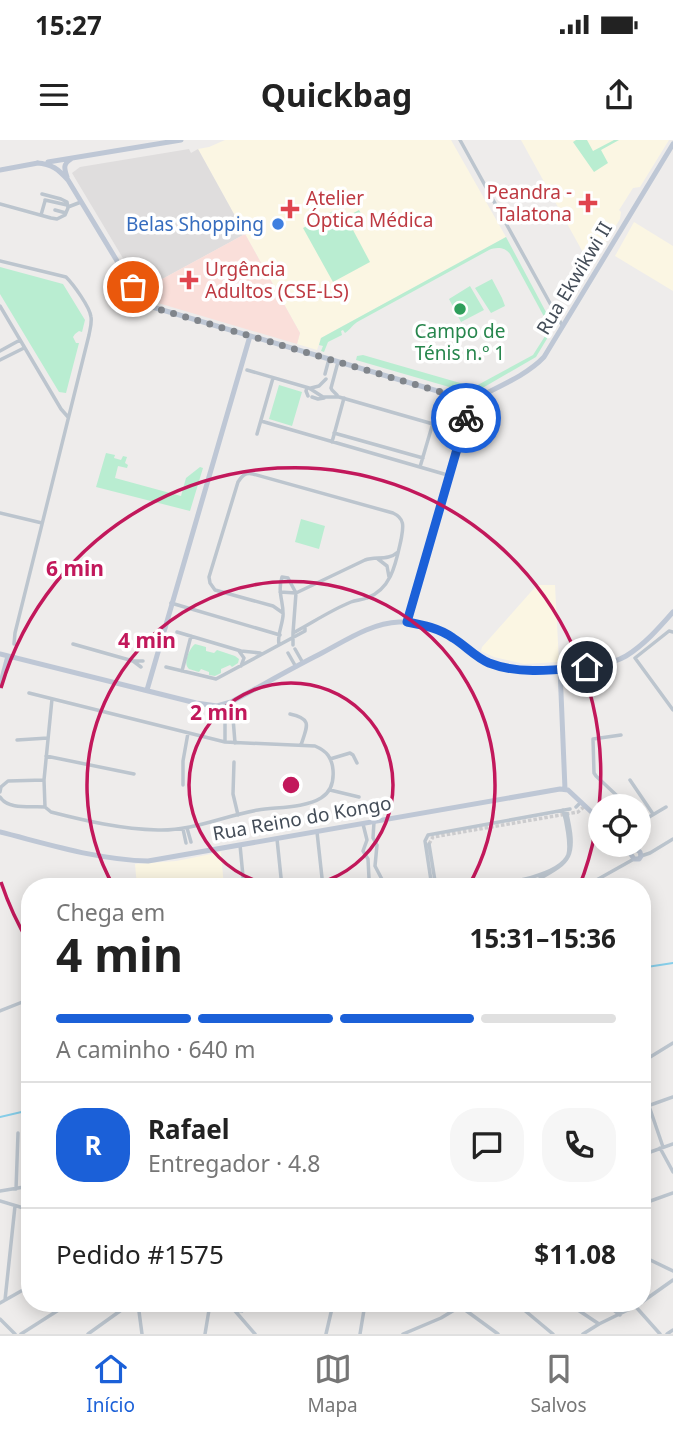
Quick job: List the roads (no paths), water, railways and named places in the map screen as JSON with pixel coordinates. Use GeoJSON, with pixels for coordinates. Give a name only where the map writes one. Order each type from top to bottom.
{"type":"FeatureCollection","features":[{"type":"Feature","properties":{"kind":"street"},"geometry":{"type":"LineString","coordinates":[[0,170],[181,140]]}},
{"type":"Feature","properties":{"kind":"street"},"geometry":{"type":"LineString","coordinates":[[460,140],[563,327]]}},
{"type":"Feature","properties":{"kind":"street","name":"Rua Ekwikwi II"},"geometry":{"type":"LineString","coordinates":[[470,401],[539,363],[551,348],[673,144]]}},
{"type":"Feature","properties":{"kind":"street"},"geometry":{"type":"LineString","coordinates":[[68,180],[64,167],[71,158]]}},
{"type":"Feature","properties":{"kind":"street"},"geometry":{"type":"LineString","coordinates":[[37,163],[56,167],[68,180],[137,294],[149,306],[470,401],[407,622]]}},
{"type":"Feature","properties":{"kind":"street"},"geometry":{"type":"LineString","coordinates":[[40,215],[45,197],[68,206],[81,202]]}},
{"type":"Feature","properties":{"kind":"street"},"geometry":{"type":"LineString","coordinates":[[0,205],[57,219],[62,218],[68,206]]}},
{"type":"Feature","properties":{"kind":"street"},"geometry":{"type":"LineString","coordinates":[[55,210],[66,213]]}},
{"type":"Feature","properties":{"kind":"street"},"geometry":{"type":"LineString","coordinates":[[0,261],[66,277],[90,312],[91,322],[14,644]]}},
{"type":"Feature","properties":{"kind":"street"},"geometry":{"type":"LineString","coordinates":[[0,306],[68,417]]}},
{"type":"Feature","properties":{"kind":"street"},"geometry":{"type":"LineString","coordinates":[[146,690],[147,666],[171,603],[250,336]]}},
{"type":"Feature","properties":{"kind":"street"},"geometry":{"type":"LineString","coordinates":[[0,351],[20,340]]}},
{"type":"Feature","properties":{"kind":"street"},"geometry":{"type":"LineString","coordinates":[[0,360],[24,348]]}},
{"type":"Feature","properties":{"kind":"street"},"geometry":{"type":"LineString","coordinates":[[319,395],[320,386],[333,361]]}},
{"type":"Feature","properties":{"kind":"street"},"geometry":{"type":"LineString","coordinates":[[308,388],[306,391],[310,396],[318,399],[326,397],[332,389],[333,361]]}},
{"type":"Feature","properties":{"kind":"street"},"geometry":{"type":"LineString","coordinates":[[247,370],[308,388],[319,395],[341,398],[433,424]]}},
{"type":"Feature","properties":{"kind":"street"},"geometry":{"type":"LineString","coordinates":[[257,433],[273,378]]}},
{"type":"Feature","properties":{"kind":"street"},"geometry":{"type":"LineString","coordinates":[[308,388],[326,383],[341,398]]}},
{"type":"Feature","properties":{"kind":"street"},"geometry":{"type":"LineString","coordinates":[[332,442],[341,398]]}},
{"type":"Feature","properties":{"kind":"street"},"geometry":{"type":"LineString","coordinates":[[420,467],[440,399]]}},
{"type":"Feature","properties":{"kind":"street"},"geometry":{"type":"LineString","coordinates":[[261,421],[444,474]]}},
{"type":"Feature","properties":{"kind":"street"},"geometry":{"type":"LineString","coordinates":[[334,432],[423,458]]}},
{"type":"Feature","properties":{"kind":"street"},"geometry":{"type":"LineString","coordinates":[[283,613],[273,606],[215,590],[210,583],[209,577],[238,482],[246,474],[398,515],[403,524],[398,552],[390,579],[382,589],[293,633]]}},
{"type":"Feature","properties":{"kind":"street"},"geometry":{"type":"LineString","coordinates":[[0,513],[42,523]]}},
{"type":"Feature","properties":{"kind":"street"},"geometry":{"type":"LineString","coordinates":[[280,592],[296,593],[365,560],[390,557],[398,552]]}},
{"type":"Feature","properties":{"kind":"street"},"geometry":{"type":"LineString","coordinates":[[376,558],[387,566],[390,579]]}},
{"type":"Feature","properties":{"kind":"street"},"geometry":{"type":"LineString","coordinates":[[296,667],[278,640],[283,613],[280,592],[282,577],[286,577],[296,593],[293,639],[294,647],[303,663]]}},
{"type":"Feature","properties":{"kind":"street"},"geometry":{"type":"LineString","coordinates":[[273,606],[280,592]]}},
{"type":"Feature","properties":{"kind":"street"},"geometry":{"type":"LineString","coordinates":[[171,603],[279,635]]}},
{"type":"Feature","properties":{"kind":"street"},"geometry":{"type":"LineString","coordinates":[[0,654],[209,706],[231,702],[384,624],[407,622],[438,630],[477,656],[506,668],[560,669],[608,663],[626,655],[647,639],[673,612]]}},
{"type":"Feature","properties":{"kind":"street"},"geometry":{"type":"LineString","coordinates":[[166,667],[216,680],[262,653],[293,639],[305,631],[305,627]]}},
{"type":"Feature","properties":{"kind":"street"},"geometry":{"type":"LineString","coordinates":[[177,632],[237,650],[262,653]]}},
{"type":"Feature","properties":{"kind":"street"},"geometry":{"type":"LineString","coordinates":[[673,632],[666,633],[637,656],[636,660],[673,710]]}},
{"type":"Feature","properties":{"kind":"street"},"geometry":{"type":"LineString","coordinates":[[182,671],[191,636]]}},
{"type":"Feature","properties":{"kind":"street"},"geometry":{"type":"LineString","coordinates":[[647,639],[652,645]]}},
{"type":"Feature","properties":{"kind":"street"},"geometry":{"type":"LineString","coordinates":[[73,644],[147,666]]}},
{"type":"Feature","properties":{"kind":"street"},"geometry":{"type":"LineString","coordinates":[[237,650],[244,658],[240,666]]}},
{"type":"Feature","properties":{"kind":"street"},"geometry":{"type":"LineString","coordinates":[[0,686],[8,656]]}},
{"type":"Feature","properties":{"kind":"street"},"geometry":{"type":"LineString","coordinates":[[560,669],[565,789],[588,811]]}},
{"type":"Feature","properties":{"kind":"street"},"geometry":{"type":"LineString","coordinates":[[29,693],[225,742],[316,746],[327,753],[333,773],[330,790],[323,797],[307,803],[256,811],[185,829],[158,830],[121,827],[51,812],[45,807],[11,805],[4,803],[0,795],[1,787],[8,781],[44,780]]}},
{"type":"Feature","properties":{"kind":"street"},"geometry":{"type":"LineString","coordinates":[[45,807],[44,780],[52,699]]}},
{"type":"Feature","properties":{"kind":"street"},"geometry":{"type":"LineString","coordinates":[[231,702],[235,743]]}},
{"type":"Feature","properties":{"kind":"street"},"geometry":{"type":"LineString","coordinates":[[224,705],[225,742]]}},
{"type":"Feature","properties":{"kind":"street"},"geometry":{"type":"LineString","coordinates":[[290,714],[302,717],[306,722],[301,745]]}},
{"type":"Feature","properties":{"kind":"street"},"geometry":{"type":"LineString","coordinates":[[225,715],[233,715]]}},
{"type":"Feature","properties":{"kind":"street"},"geometry":{"type":"LineString","coordinates":[[183,785],[183,761],[188,733]]}},
{"type":"Feature","properties":{"kind":"street"},"geometry":{"type":"LineString","coordinates":[[615,794],[594,772],[593,739],[621,735]]}},
{"type":"Feature","properties":{"kind":"street"},"geometry":{"type":"LineString","coordinates":[[225,736],[234,736]]}},
{"type":"Feature","properties":{"kind":"street"},"geometry":{"type":"LineString","coordinates":[[17,740],[48,738]]}},
{"type":"Feature","properties":{"kind":"street"},"geometry":{"type":"LineString","coordinates":[[330,759],[350,753],[357,763]]}},
{"type":"Feature","properties":{"kind":"street"},"geometry":{"type":"LineString","coordinates":[[46,756],[134,774]]}},
{"type":"Feature","properties":{"kind":"street"},"geometry":{"type":"LineString","coordinates":[[234,762],[233,794],[238,815]]}},
{"type":"Feature","properties":{"kind":"street"},"geometry":{"type":"LineString","coordinates":[[630,780],[653,814],[666,807]]}},
{"type":"Feature","properties":{"kind":"street","name":"Rua Reino do Kongo"},"geometry":{"type":"LineString","coordinates":[[0,832],[89,853],[129,860],[156,860],[565,789]]}},
{"type":"Feature","properties":{"kind":"street"},"geometry":{"type":"LineString","coordinates":[[330,790],[359,797]]}},
{"type":"Feature","properties":{"kind":"street"},"geometry":{"type":"LineString","coordinates":[[526,878],[539,875],[564,860],[569,849],[566,809]]}},
{"type":"Feature","properties":{"kind":"street"},"geometry":{"type":"LineString","coordinates":[[432,878],[425,842],[428,835],[566,809]]}},
{"type":"Feature","properties":{"kind":"street"},"geometry":{"type":"LineString","coordinates":[[541,878],[558,868],[570,856],[571,842],[566,809]]}},
{"type":"Feature","properties":{"kind":"street"},"geometry":{"type":"LineString","coordinates":[[374,822],[373,838],[377,848],[375,866],[381,878]]}},
{"type":"Feature","properties":{"kind":"street"},"geometry":{"type":"LineString","coordinates":[[363,824],[367,840],[363,851],[368,859],[369,878]]}},
{"type":"Feature","properties":{"kind":"street"},"geometry":{"type":"LineString","coordinates":[[185,829],[191,854]]}},
{"type":"Feature","properties":{"kind":"street"},"geometry":{"type":"LineString","coordinates":[[317,832],[322,878]]}},
{"type":"Feature","properties":{"kind":"street"},"geometry":{"type":"LineString","coordinates":[[367,840],[373,838]]}},
{"type":"Feature","properties":{"kind":"street"},"geometry":{"type":"LineString","coordinates":[[277,839],[281,878]]}},
{"type":"Feature","properties":{"kind":"street"},"geometry":{"type":"LineString","coordinates":[[651,852],[673,839]]}},
{"type":"Feature","properties":{"kind":"street"},"geometry":{"type":"LineString","coordinates":[[429,844],[433,878]]}},
{"type":"Feature","properties":{"kind":"street"},"geometry":{"type":"LineString","coordinates":[[240,845],[243,878]]}},
{"type":"Feature","properties":{"kind":"street"},"geometry":{"type":"LineString","coordinates":[[603,878],[640,857]]}},
{"type":"Feature","properties":{"kind":"street"},"geometry":{"type":"LineString","coordinates":[[0,1011],[21,1003]]}},
{"type":"Feature","properties":{"kind":"street"},"geometry":{"type":"LineString","coordinates":[[651,1056],[673,1043]]}},
{"type":"Feature","properties":{"kind":"street"},"geometry":{"type":"LineString","coordinates":[[651,1105],[673,1097]]}},
{"type":"Feature","properties":{"kind":"street"},"geometry":{"type":"LineString","coordinates":[[651,1112],[673,1172]]}},
{"type":"Feature","properties":{"kind":"street"},"geometry":{"type":"LineString","coordinates":[[16,1189],[18,1133]]}},
{"type":"Feature","properties":{"kind":"street"},"geometry":{"type":"LineString","coordinates":[[651,1152],[673,1144]]}},
{"type":"Feature","properties":{"kind":"street"},"geometry":{"type":"LineString","coordinates":[[0,1191],[21,1188]]}},
{"type":"Feature","properties":{"kind":"street"},"geometry":{"type":"LineString","coordinates":[[651,1201],[673,1193]]}},
{"type":"Feature","properties":{"kind":"street"},"geometry":{"type":"LineString","coordinates":[[0,1201],[21,1208]]}},
{"type":"Feature","properties":{"kind":"street"},"geometry":{"type":"LineString","coordinates":[[2,1302],[15,1206]]}},
{"type":"Feature","properties":{"kind":"street"},"geometry":{"type":"LineString","coordinates":[[651,1260],[673,1271]]}},
{"type":"Feature","properties":{"kind":"street"},"geometry":{"type":"LineString","coordinates":[[651,1296],[673,1280]]}},
{"type":"Feature","properties":{"kind":"street"},"geometry":{"type":"LineString","coordinates":[[2,1302],[21,1291]]}},
{"type":"Feature","properties":{"kind":"street"},"geometry":{"type":"LineString","coordinates":[[20,1334],[55,1312]]}},
{"type":"Feature","properties":{"kind":"street"},"geometry":{"type":"LineString","coordinates":[[88,1334],[119,1312]]}},
{"type":"Feature","properties":{"kind":"street"},"geometry":{"type":"LineString","coordinates":[[139,1312],[142,1334]]}},
{"type":"Feature","properties":{"kind":"street"},"geometry":{"type":"LineString","coordinates":[[205,1334],[208,1312]]}},
{"type":"Feature","properties":{"kind":"street"},"geometry":{"type":"LineString","coordinates":[[236,1312],[255,1334]]}},
{"type":"Feature","properties":{"kind":"street"},"geometry":{"type":"LineString","coordinates":[[326,1334],[331,1312]]}},
{"type":"Feature","properties":{"kind":"street"},"geometry":{"type":"LineString","coordinates":[[360,1334],[364,1312]]}},
{"type":"Feature","properties":{"kind":"street"},"geometry":{"type":"LineString","coordinates":[[403,1334],[449,1312]]}},
{"type":"Feature","properties":{"kind":"street"},"geometry":{"type":"LineString","coordinates":[[468,1312],[498,1334]]}},
{"type":"Feature","properties":{"kind":"street"},"geometry":{"type":"LineString","coordinates":[[529,1312],[553,1334]]}},
{"type":"Feature","properties":{"kind":"street"},"geometry":{"type":"LineString","coordinates":[[581,1312],[598,1324]]}},
{"type":"Feature","properties":{"kind":"street"},"geometry":{"type":"LineString","coordinates":[[616,1312],[620,1315]]}},
{"type":"Feature","properties":{"kind":"street"},"geometry":{"type":"LineString","coordinates":[[583,1334],[626,1312]]}},
{"type":"Feature","properties":{"kind":"street"},"geometry":{"type":"LineString","coordinates":[[640,1312],[660,1334]]}},
{"type":"Feature","properties":{"kind":"street"},"geometry":{"type":"LineString","coordinates":[[0,1319],[15,1334]]}},
{"type":"Feature","properties":{"kind":"street"},"geometry":{"type":"LineString","coordinates":[[592,1328],[597,1334]]}},
{"type":"Feature","properties":{"kind":"street"},"geometry":{"type":"LineString","coordinates":[[667,1334],[673,1330]]}},
{"type":"Feature","properties":{"kind":"waterway"},"geometry":{"type":"LineString","coordinates":[[651,966],[673,963]]}},
{"type":"Feature","properties":{"kind":"waterway"},"geometry":{"type":"LineString","coordinates":[[0,1117],[21,1112]]}},
{"type":"Feature","properties":{"kind":"tunnel"},"geometry":{"type":"LineString","coordinates":[[429,844],[433,837],[578,812],[585,806]]}},
{"type":"Feature","properties":{"kind":"place","name":"Peandra - Talatona"},"geometry":{"type":"Point","coordinates":[588,203]}},
{"type":"Feature","properties":{"kind":"place","name":"Atelier Óptica Médica"},"geometry":{"type":"Point","coordinates":[290,209]}},
{"type":"Feature","properties":{"kind":"place","name":"Belas Shopping"},"geometry":{"type":"Point","coordinates":[278,224]}},
{"type":"Feature","properties":{"kind":"place","name":"Urgência Adultos (CSE-LS)"},"geometry":{"type":"Point","coordinates":[189,280]}},
{"type":"Feature","properties":{"kind":"place","name":"Campo de Ténis n.º 1"},"geometry":{"type":"Point","coordinates":[460,309]}}]}
